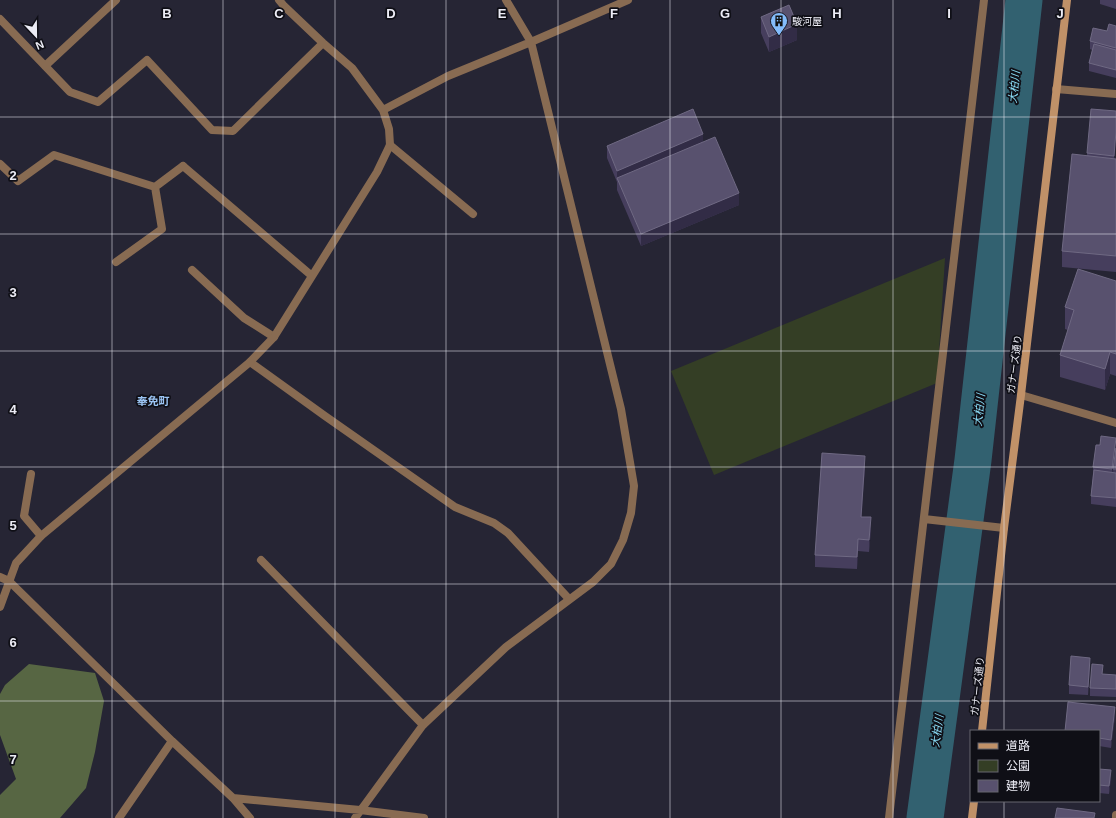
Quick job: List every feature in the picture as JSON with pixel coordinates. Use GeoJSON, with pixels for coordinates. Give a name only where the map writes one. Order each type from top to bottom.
{"type":"FeatureCollection","features":[{"type":"Feature","properties":{"kind":"street"},"geometry":{"type":"LineString","coordinates":[[45,66],[116,0]]}},
{"type":"Feature","properties":{"kind":"street"},"geometry":{"type":"LineString","coordinates":[[0,607],[16,562],[42,536],[250,362],[274,337],[377,172],[390,145],[389,129],[383,110],[352,68],[323,43],[284,6],[280,0]]}},
{"type":"Feature","properties":{"kind":"street"},"geometry":{"type":"LineString","coordinates":[[355,818],[423,725],[506,647],[593,582],[611,564],[623,540],[631,513],[634,486],[621,409],[531,42],[506,0]]}},
{"type":"Feature","properties":{"kind":"street"},"geometry":{"type":"LineString","coordinates":[[383,110],[448,76],[628,0]]}},
{"type":"Feature","properties":{"kind":"street"},"geometry":{"type":"LineString","coordinates":[[889,818],[984,0]]}},
{"type":"Feature","properties":{"kind":"street","name":"ガナーズ通り"},"geometry":{"type":"LineString","coordinates":[[982,730],[1004,528],[1067,0]]}},
{"type":"Feature","properties":{"kind":"street"},"geometry":{"type":"LineString","coordinates":[[0,19],[70,92],[98,102],[147,60],[212,130],[233,132],[323,43]]}},
{"type":"Feature","properties":{"kind":"street"},"geometry":{"type":"LineString","coordinates":[[1056,89],[1116,94]]}},
{"type":"Feature","properties":{"kind":"street"},"geometry":{"type":"LineString","coordinates":[[390,145],[473,214]]}},
{"type":"Feature","properties":{"kind":"street"},"geometry":{"type":"LineString","coordinates":[[0,164],[18,181],[54,155],[155,187]]}},
{"type":"Feature","properties":{"kind":"street"},"geometry":{"type":"LineString","coordinates":[[155,187],[183,166],[312,276]]}},
{"type":"Feature","properties":{"kind":"street"},"geometry":{"type":"LineString","coordinates":[[116,262],[162,229],[155,187]]}},
{"type":"Feature","properties":{"kind":"street"},"geometry":{"type":"LineString","coordinates":[[192,270],[244,318],[274,337]]}},
{"type":"Feature","properties":{"kind":"street"},"geometry":{"type":"LineString","coordinates":[[250,362],[455,507],[494,523],[508,533],[569,599]]}},
{"type":"Feature","properties":{"kind":"street"},"geometry":{"type":"LineString","coordinates":[[1021,395],[1116,423]]}},
{"type":"Feature","properties":{"kind":"street"},"geometry":{"type":"LineString","coordinates":[[31,474],[24,516],[42,536]]}},
{"type":"Feature","properties":{"kind":"street"},"geometry":{"type":"LineString","coordinates":[[924,519],[1004,528]]}},
{"type":"Feature","properties":{"kind":"street"},"geometry":{"type":"LineString","coordinates":[[261,560],[423,725]]}},
{"type":"Feature","properties":{"kind":"street"},"geometry":{"type":"LineString","coordinates":[[0,577],[9,581],[172,741],[233,798],[250,818]]}},
{"type":"Feature","properties":{"kind":"street"},"geometry":{"type":"LineString","coordinates":[[119,818],[172,741]]}},
{"type":"Feature","properties":{"kind":"street"},"geometry":{"type":"LineString","coordinates":[[233,798],[360,810],[424,818]]}},
{"type":"Feature","properties":{"kind":"street"},"geometry":{"type":"LineString","coordinates":[[972,818],[974,802]]}},
{"type":"Feature","properties":{"kind":"green space"},"geometry":{"type":"Polygon","coordinates":[[[945,258],[937,383],[714,475],[671,371],[945,258]]]}},
{"type":"Feature","properties":{"kind":"green space"},"geometry":{"type":"Polygon","coordinates":[[[29,664],[95,673],[104,701],[95,752],[86,788],[60,818],[0,818],[0,795],[16,779],[0,735],[0,694],[5,685],[29,664]]]}},
{"type":"Feature","properties":{"kind":"building"},"geometry":{"type":"Polygon","coordinates":[[[789,5],[797,24],[769,37],[761,17],[789,5]]]}},
{"type":"Feature","properties":{"kind":"building"},"geometry":{"type":"Polygon","coordinates":[[[1109,24],[1116,26],[1116,48],[1090,41],[1093,28],[1107,31],[1109,24]]]}},
{"type":"Feature","properties":{"kind":"building"},"geometry":{"type":"Polygon","coordinates":[[[1094,44],[1116,50],[1116,70],[1089,63],[1094,44]]]}},
{"type":"Feature","properties":{"kind":"building"},"geometry":{"type":"Polygon","coordinates":[[[693,109],[703,134],[617,171],[607,146],[693,109]]]}},
{"type":"Feature","properties":{"kind":"building"},"geometry":{"type":"Polygon","coordinates":[[[1091,109],[1116,111],[1114,156],[1087,153],[1091,109]]]}},
{"type":"Feature","properties":{"kind":"building"},"geometry":{"type":"Polygon","coordinates":[[[715,137],[739,193],[641,234],[617,178],[715,137]]]}},
{"type":"Feature","properties":{"kind":"building"},"geometry":{"type":"Polygon","coordinates":[[[1072,154],[1116,159],[1116,256],[1062,251],[1072,154]]]}},
{"type":"Feature","properties":{"kind":"building"},"geometry":{"type":"Polygon","coordinates":[[[1078,269],[1116,281],[1116,354],[1110,352],[1105,369],[1060,355],[1074,310],[1065,307],[1078,269]]]}},
{"type":"Feature","properties":{"kind":"building"},"geometry":{"type":"Polygon","coordinates":[[[1101,436],[1116,438],[1112,469],[1093,467],[1096,445],[1100,445],[1101,436]]]}},
{"type":"Feature","properties":{"kind":"building"},"geometry":{"type":"Polygon","coordinates":[[[1116,448],[1116,469],[1113,469],[1116,448]]]}},
{"type":"Feature","properties":{"kind":"building"},"geometry":{"type":"Polygon","coordinates":[[[822,453],[865,456],[861,517],[871,517],[869,540],[858,539],[857,557],[815,555],[822,453]]]}},
{"type":"Feature","properties":{"kind":"building"},"geometry":{"type":"Polygon","coordinates":[[[1094,470],[1116,473],[1116,498],[1091,496],[1094,470]]]}},
{"type":"Feature","properties":{"kind":"building"},"geometry":{"type":"Polygon","coordinates":[[[1071,656],[1090,658],[1088,687],[1069,685],[1071,656]]]}},
{"type":"Feature","properties":{"kind":"building"},"geometry":{"type":"Polygon","coordinates":[[[1092,664],[1103,665],[1102,674],[1116,675],[1116,689],[1090,688],[1092,664]]]}},
{"type":"Feature","properties":{"kind":"building"},"geometry":{"type":"Polygon","coordinates":[[[1068,702],[1115,707],[1111,740],[1100,738],[1100,730],[1065,730],[1068,702]]]}},
{"type":"Feature","properties":{"kind":"building"},"geometry":{"type":"Polygon","coordinates":[[[1100,769],[1111,770],[1109,786],[1100,785],[1100,769]]]}},
{"type":"Feature","properties":{"kind":"building"},"geometry":{"type":"Polygon","coordinates":[[[1057,808],[1095,813],[1094,818],[1055,818],[1057,808]]]}},
{"type":"Feature","properties":{"kind":"waterway","name":"大柏川"},"geometry":{"type":"LineString","coordinates":[[925,818],[973,460],[1024,0]]}},
{"type":"Feature","properties":{"kind":"place","name":"駿河屋"},"geometry":{"type":"Point","coordinates":[779,36]}},
{"type":"Feature","properties":{"kind":"district","name":"奉免町"},"geometry":{"type":"Point","coordinates":[153,401]}}]}
